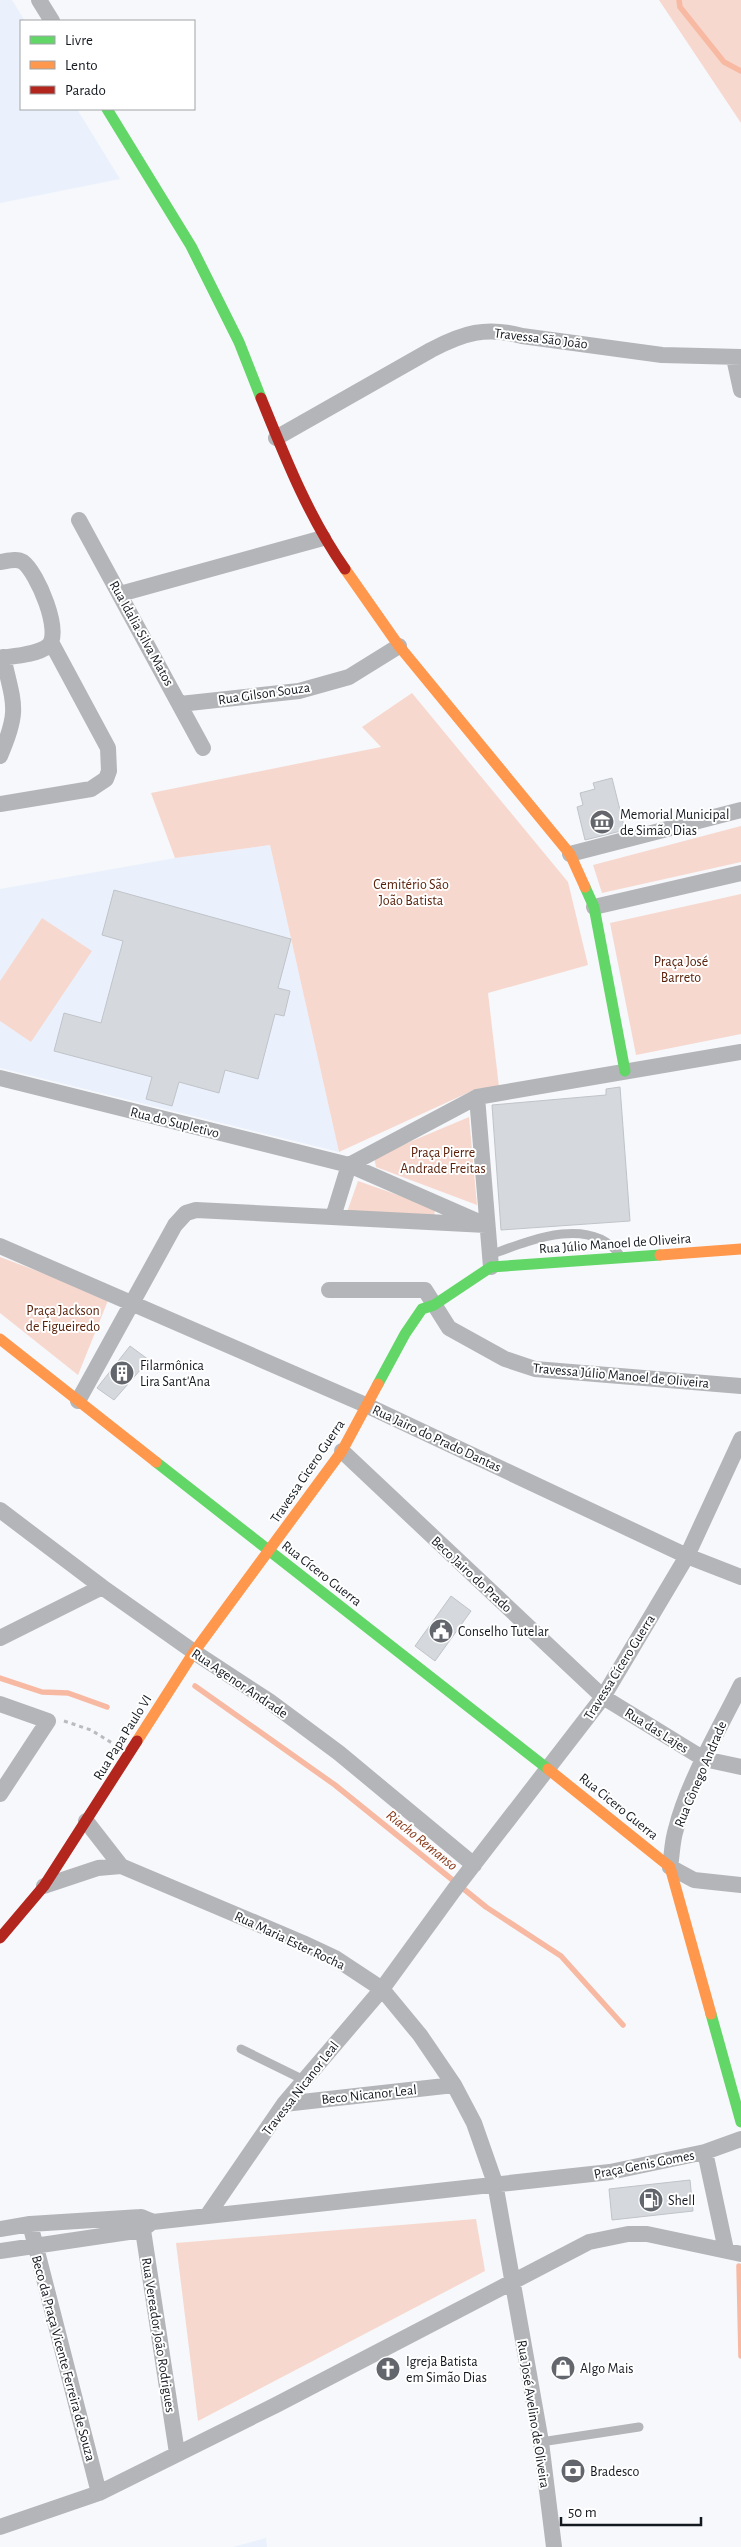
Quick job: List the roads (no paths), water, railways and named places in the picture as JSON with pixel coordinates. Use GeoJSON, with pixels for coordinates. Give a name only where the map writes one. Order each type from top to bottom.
{"type":"FeatureCollection","features":[{"type":"Feature","properties":{"kind":"street"},"geometry":{"type":"LineString","coordinates":[[39,0],[51,20]]}},
{"type":"Feature","properties":{"kind":"street"},"geometry":{"type":"LineString","coordinates":[[108,110],[190,246],[218,298],[239,342],[276,438],[322,538],[399,646],[570,854],[594,907],[625,1070]]}},
{"type":"Feature","properties":{"kind":"street","name":"Travessa São João"},"geometry":{"type":"LineString","coordinates":[[276,438],[431,350],[452,339],[471,333],[503,331],[522,336],[662,354],[738,357]]}},
{"type":"Feature","properties":{"kind":"street"},"geometry":{"type":"LineString","coordinates":[[738,357],[741,390]]}},
{"type":"Feature","properties":{"kind":"street","name":"Rua Idalia Silva Matos"},"geometry":{"type":"LineString","coordinates":[[79,520],[203,748]]}},
{"type":"Feature","properties":{"kind":"street"},"geometry":{"type":"LineString","coordinates":[[120,594],[322,538]]}},
{"type":"Feature","properties":{"kind":"street"},"geometry":{"type":"LineString","coordinates":[[0,562],[22,562],[34,578],[48,606],[54,634],[52,642],[43,649],[1,658],[15,713],[11,732],[0,756]]}},
{"type":"Feature","properties":{"kind":"street"},"geometry":{"type":"LineString","coordinates":[[0,804],[91,789],[106,779],[109,771],[108,748],[52,642]]}},
{"type":"Feature","properties":{"kind":"street","name":"Rua Gilson Souza"},"geometry":{"type":"LineString","coordinates":[[180,704],[299,691],[349,677],[399,646]]}},
{"type":"Feature","properties":{"kind":"street"},"geometry":{"type":"LineString","coordinates":[[570,854],[741,810]]}},
{"type":"Feature","properties":{"kind":"street"},"geometry":{"type":"LineString","coordinates":[[594,907],[741,873]]}},
{"type":"Feature","properties":{"kind":"street"},"geometry":{"type":"LineString","coordinates":[[333,1218],[349,1165],[477,1097],[625,1070],[741,1052]]}},
{"type":"Feature","properties":{"kind":"street","name":"Rua do Supletivo"},"geometry":{"type":"LineString","coordinates":[[0,1078],[349,1165]]}},
{"type":"Feature","properties":{"kind":"street"},"geometry":{"type":"LineString","coordinates":[[368,1406],[409,1327],[422,1309],[434,1305],[490,1261],[477,1097]]}},
{"type":"Feature","properties":{"kind":"street"},"geometry":{"type":"LineString","coordinates":[[349,1165],[486,1225]]}},
{"type":"Feature","properties":{"kind":"street"},"geometry":{"type":"LineString","coordinates":[[0,1339],[78,1402],[175,1225],[186,1213],[196,1210],[486,1225]]}},
{"type":"Feature","properties":{"kind":"street"},"geometry":{"type":"LineString","coordinates":[[0,1246],[130,1304]]}},
{"type":"Feature","properties":{"kind":"street","name":"Rua Júlio Manoel de Oliveira"},"geometry":{"type":"LineString","coordinates":[[490,1261],[622,1258],[741,1249]]}},
{"type":"Feature","properties":{"kind":"street","name":"Travessa Júlio Manoel de Oliveira"},"geometry":{"type":"LineString","coordinates":[[329,1290],[425,1290],[449,1328],[519,1365],[535,1369],[741,1386]]}},
{"type":"Feature","properties":{"kind":"street","name":"Rua Jairo do Prado Dantas"},"geometry":{"type":"LineString","coordinates":[[130,1304],[368,1406],[687,1556],[741,1577]]}},
{"type":"Feature","properties":{"kind":"street","name":"Rua Cícero Guerra"},"geometry":{"type":"LineString","coordinates":[[78,1402],[548,1769]]}},
{"type":"Feature","properties":{"kind":"street","name":"Travessa Cicero Guerra"},"geometry":{"type":"LineString","coordinates":[[270,1551],[342,1451],[368,1406]]}},
{"type":"Feature","properties":{"kind":"street","name":"Travessa Cícero Guerra"},"geometry":{"type":"LineString","coordinates":[[454,1890],[603,1697],[687,1556],[741,1439]]}},
{"type":"Feature","properties":{"kind":"street","name":"Beco Jairo do Prado"},"geometry":{"type":"LineString","coordinates":[[342,1451],[603,1697]]}},
{"type":"Feature","properties":{"kind":"street","name":"Rua Agenor Andrade"},"geometry":{"type":"LineString","coordinates":[[0,1510],[102,1587],[194,1652],[269,1701],[339,1753],[469,1870]]}},
{"type":"Feature","properties":{"kind":"street","name":"Rua Papa Paulo VI"},"geometry":{"type":"LineString","coordinates":[[0,1938],[44,1886],[194,1652],[270,1551]]}},
{"type":"Feature","properties":{"kind":"street"},"geometry":{"type":"LineString","coordinates":[[0,1638],[102,1587]]}},
{"type":"Feature","properties":{"kind":"street","name":"Rua Cônego Andrade"},"geometry":{"type":"LineString","coordinates":[[670,1867],[676,1829],[704,1759],[741,1685]]}},
{"type":"Feature","properties":{"kind":"street","name":"Rua das Lajes"},"geometry":{"type":"LineString","coordinates":[[603,1697],[704,1759],[741,1767]]}},
{"type":"Feature","properties":{"kind":"street"},"geometry":{"type":"LineString","coordinates":[[0,1704],[48,1721],[0,1794]]}},
{"type":"Feature","properties":{"kind":"street","name":"Rua Cicero Guerra"},"geometry":{"type":"LineString","coordinates":[[548,1769],[670,1867]]}},
{"type":"Feature","properties":{"kind":"street","name":"Rua Maria Ester Rocha"},"geometry":{"type":"LineString","coordinates":[[86,1821],[121,1866],[327,1954],[382,1989],[420,2035],[454,2085],[474,2123],[495,2183]]}},
{"type":"Feature","properties":{"kind":"street"},"geometry":{"type":"LineString","coordinates":[[44,1886],[91,1870],[121,1866]]}},
{"type":"Feature","properties":{"kind":"street"},"geometry":{"type":"LineString","coordinates":[[670,1867],[694,1880],[741,1885]]}},
{"type":"Feature","properties":{"kind":"street"},"geometry":{"type":"LineString","coordinates":[[670,1867],[741,2122]]}},
{"type":"Feature","properties":{"kind":"street","name":"Travessa Nicanor Leal"},"geometry":{"type":"LineString","coordinates":[[207,2216],[284,2104],[382,1989],[454,1890]]}},
{"type":"Feature","properties":{"kind":"street","name":"Beco Nicanor Leal"},"geometry":{"type":"LineString","coordinates":[[284,2104],[454,2085]]}},
{"type":"Feature","properties":{"kind":"street"},"geometry":{"type":"LineString","coordinates":[[705,2152],[741,2139]]}},
{"type":"Feature","properties":{"kind":"street","name":"Praça Genis Gomes"},"geometry":{"type":"LineString","coordinates":[[0,2527],[99,2493],[276,2405],[589,2242],[628,2234],[648,2234],[734,2252],[705,2152],[610,2172],[495,2183],[146,2223]]}},
{"type":"Feature","properties":{"kind":"street","name":"Rua José Avelino de Oliveira"},"geometry":{"type":"LineString","coordinates":[[495,2183],[511,2282],[541,2442],[554,2547]]}},
{"type":"Feature","properties":{"kind":"street"},"geometry":{"type":"LineString","coordinates":[[0,2229],[30,2224],[146,2223]]}},
{"type":"Feature","properties":{"kind":"street"},"geometry":{"type":"LineString","coordinates":[[0,2251],[146,2223]]}},
{"type":"Feature","properties":{"kind":"street","name":"Rua Vereador João Rodrigues"},"geometry":{"type":"LineString","coordinates":[[146,2223],[177,2453]]}},
{"type":"Feature","properties":{"kind":"street","name":"Beco da Praça Vicente Ferreira de Souza"},"geometry":{"type":"LineString","coordinates":[[30,2224],[99,2493]]}},
{"type":"Feature","properties":{"kind":"lane"},"geometry":{"type":"LineString","coordinates":[[490,1261],[535,1238],[576,1234],[600,1237],[612,1244],[622,1258]]}},
{"type":"Feature","properties":{"kind":"lane"},"geometry":{"type":"LineString","coordinates":[[241,2049],[304,2080]]}},
{"type":"Feature","properties":{"kind":"lane"},"geometry":{"type":"LineString","coordinates":[[541,2442],[639,2426]]}},
{"type":"Feature","properties":{"kind":"waterway"},"geometry":{"type":"LineString","coordinates":[[679,0],[680,7],[724,62],[741,71]]}},
{"type":"Feature","properties":{"kind":"waterway","name":"Riacho Remanso"},"geometry":{"type":"LineString","coordinates":[[0,1678],[42,1692],[68,1693],[107,1707]]}},
{"type":"Feature","properties":{"kind":"waterway","name":"Riacho Remanso"},"geometry":{"type":"LineString","coordinates":[[195,1686],[335,1785],[486,1907],[561,1956],[623,2025]]}},
{"type":"Feature","properties":{"kind":"waterway","name":"Riacho Remanso"},"geometry":{"type":"LineString","coordinates":[[739,2266],[741,2356]]}},
{"type":"Feature","properties":{"kind":"place","name":"Memorial Municipal de Simão Dias"},"geometry":{"type":"Point","coordinates":[602,822]}},
{"type":"Feature","properties":{"kind":"place","name":"Filarmônica Lira Sant'Ana"},"geometry":{"type":"Point","coordinates":[122,1373]}},
{"type":"Feature","properties":{"kind":"place","name":"Conselho Tutelar"},"geometry":{"type":"Point","coordinates":[441,1631]}},
{"type":"Feature","properties":{"kind":"place","name":"Shell"},"geometry":{"type":"Point","coordinates":[651,2200]}},
{"type":"Feature","properties":{"kind":"place","name":"Algo Mais"},"geometry":{"type":"Point","coordinates":[563,2368]}},
{"type":"Feature","properties":{"kind":"place","name":"Igreja Batista em Simão Dias"},"geometry":{"type":"Point","coordinates":[388,2369]}},
{"type":"Feature","properties":{"kind":"place","name":"Bradesco"},"geometry":{"type":"Point","coordinates":[573,2471]}},
{"type":"Feature","properties":{"kind":"park label","name":"Cemitério São João Batista"},"geometry":{"type":"Point","coordinates":[411,892]}},
{"type":"Feature","properties":{"kind":"park label","name":"Praça José Barreto"},"geometry":{"type":"Point","coordinates":[681,970]}},
{"type":"Feature","properties":{"kind":"park label","name":"Praça Pierre Andrade Freitas"},"geometry":{"type":"Point","coordinates":[443,1160]}},
{"type":"Feature","properties":{"kind":"park label","name":"Praça Jackson de Figueiredo"},"geometry":{"type":"Point","coordinates":[63,1318]}}]}
